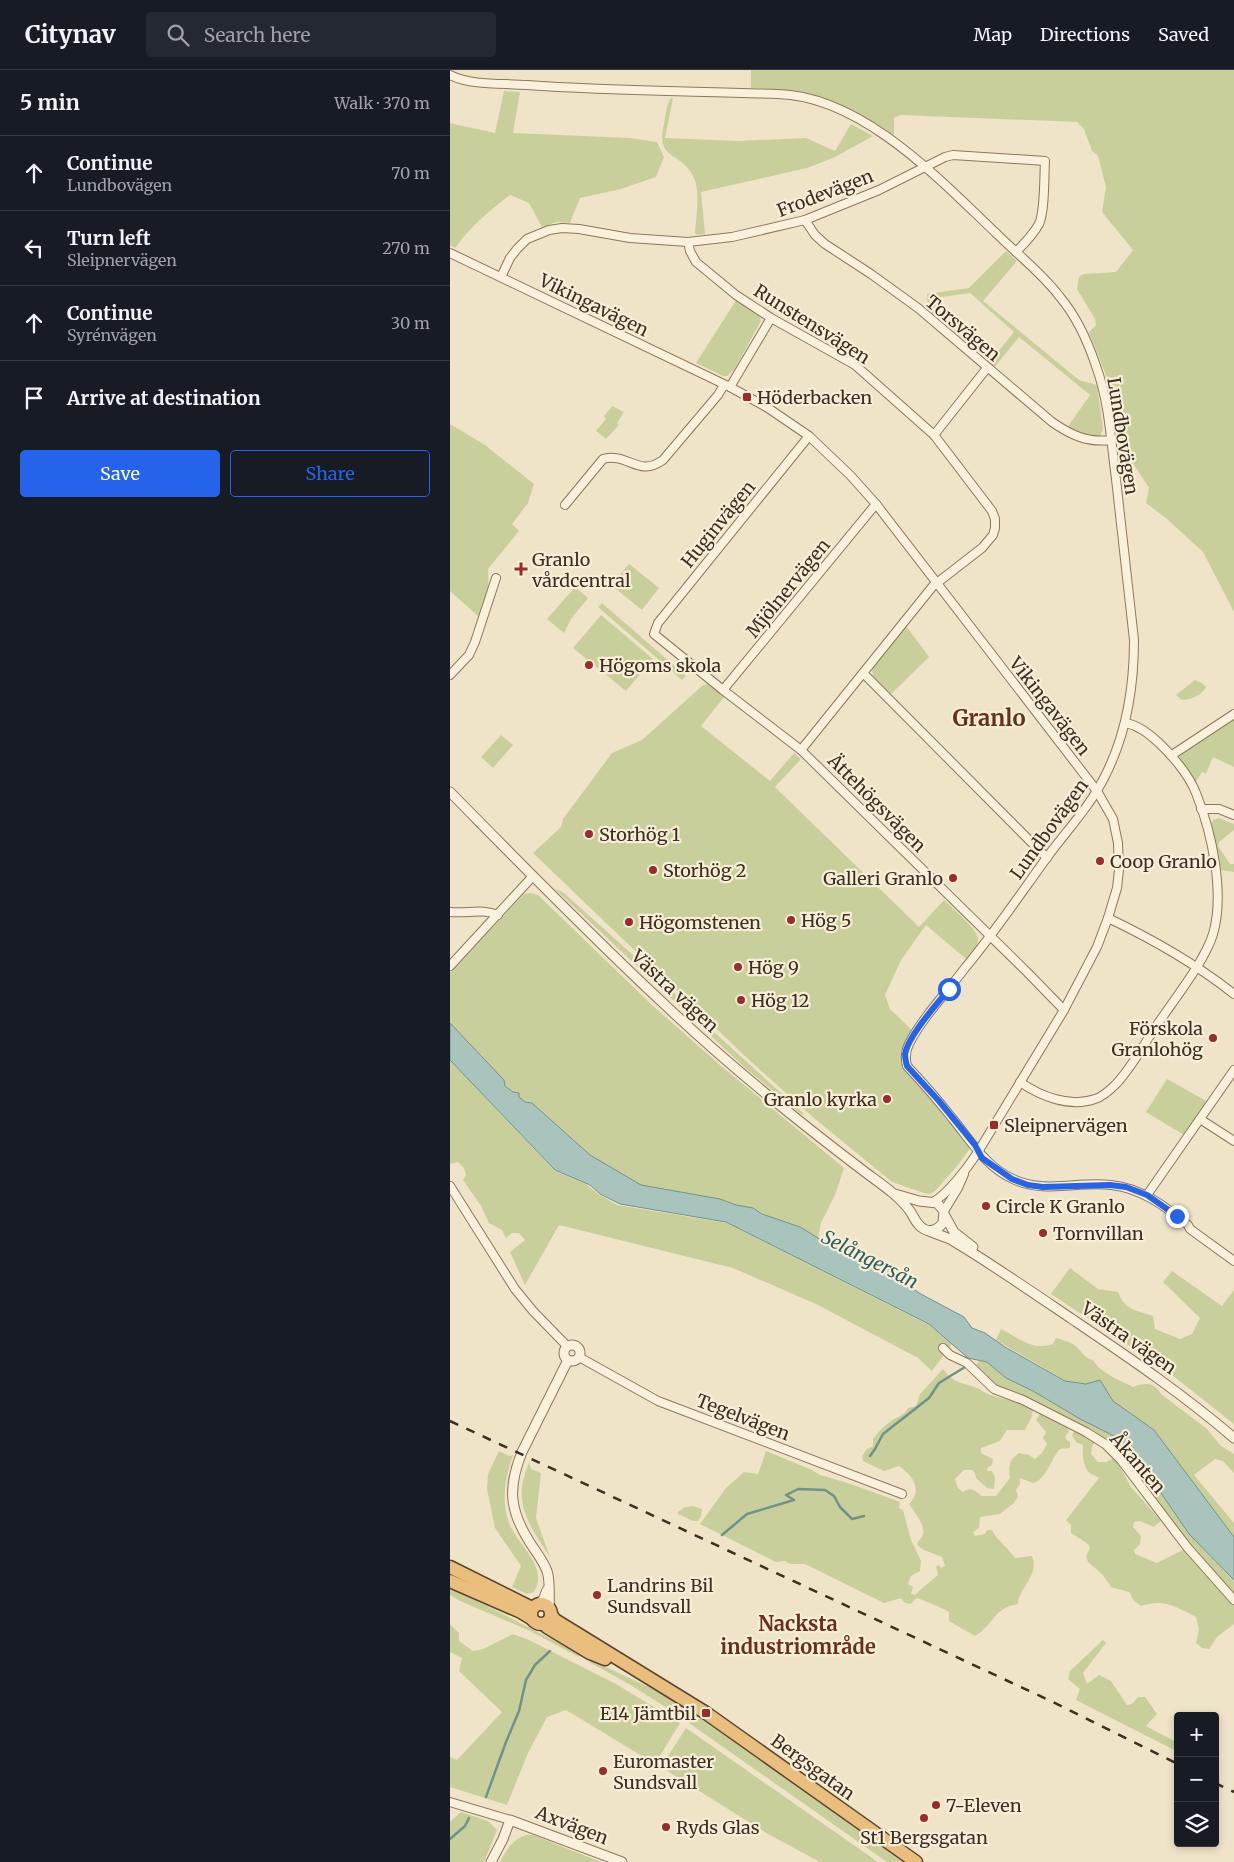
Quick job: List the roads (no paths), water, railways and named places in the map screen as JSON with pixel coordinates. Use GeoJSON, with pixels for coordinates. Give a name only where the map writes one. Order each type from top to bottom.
{"type":"FeatureCollection","features":[{"type":"Feature","properties":{"kind":"highway","name":"Bergsgatan"},"geometry":{"type":"LineString","coordinates":[[450,1567],[533,1611],[536,1623],[549,1616]]}},
{"type":"Feature","properties":{"kind":"highway","name":"Bergsgatan"},"geometry":{"type":"LineString","coordinates":[[450,1581],[521,1612],[533,1611],[543,1604],[549,1616],[614,1658],[689,1702],[916,1862]]}},
{"type":"Feature","properties":{"kind":"street","name":"Lundbovägen"},"geometry":{"type":"LineString","coordinates":[[450,75],[457,79],[510,84],[670,92],[782,94],[807,97],[840,110],[880,132],[924,166],[1042,276],[1061,297],[1082,333],[1101,380],[1111,440],[1134,640],[1131,691],[1126,723],[1117,748],[1097,791],[991,937],[915,1033],[905,1053],[907,1066],[939,1101],[975,1145],[978,1152]]}},
{"type":"Feature","properties":{"kind":"street","name":"Frodevägen"},"geometry":{"type":"LineString","coordinates":[[501,277],[510,258],[527,239],[549,230],[562,228],[630,238],[688,242],[732,237],[806,220],[878,190],[937,159],[953,155],[1046,160],[1043,203],[1039,223],[1016,252]]}},
{"type":"Feature","properties":{"kind":"street","name":"Torsvägen"},"geometry":{"type":"LineString","coordinates":[[806,220],[815,235],[825,244],[918,308],[1052,422],[1066,432],[1089,440],[1111,440]]}},
{"type":"Feature","properties":{"kind":"street","name":"Runstensvägen"},"geometry":{"type":"LineString","coordinates":[[688,242],[696,262],[736,295],[771,318],[855,365],[934,435],[992,512],[995,519],[993,535],[982,548],[937,583],[800,750]]}},
{"type":"Feature","properties":{"kind":"street","name":"Vikingavägen"},"geometry":{"type":"LineString","coordinates":[[450,253],[727,386],[788,420],[809,436],[850,475],[876,504],[1097,791],[1113,819],[1119,849],[1117,888],[1108,918],[1084,975],[978,1152],[964,1172],[940,1198],[930,1202]]}},
{"type":"Feature","properties":{"kind":"street"},"geometry":{"type":"LineString","coordinates":[[565,505],[604,459],[616,457],[638,466],[646,467],[656,465],[663,460],[727,386],[771,318]]}},
{"type":"Feature","properties":{"kind":"street"},"geometry":{"type":"LineString","coordinates":[[934,435],[987,368]]}},
{"type":"Feature","properties":{"kind":"street","name":"Huginvägen"},"geometry":{"type":"LineString","coordinates":[[654,634],[655,628],[664,616],[809,436]]}},
{"type":"Feature","properties":{"kind":"street","name":"Mjölnervägen"},"geometry":{"type":"LineString","coordinates":[[723,690],[876,504]]}},
{"type":"Feature","properties":{"kind":"street"},"geometry":{"type":"LineString","coordinates":[[450,675],[469,655],[496,578]]}},
{"type":"Feature","properties":{"kind":"street","name":"Ättehögsvägen"},"geometry":{"type":"LineString","coordinates":[[654,634],[800,750],[1064,1010]]}},
{"type":"Feature","properties":{"kind":"street"},"geometry":{"type":"LineString","coordinates":[[863,673],[1047,858]]}},
{"type":"Feature","properties":{"kind":"street"},"geometry":{"type":"LineString","coordinates":[[1172,755],[1234,714]]}},
{"type":"Feature","properties":{"kind":"street"},"geometry":{"type":"LineString","coordinates":[[1020,1082],[1050,1098],[1083,1102],[1100,1097],[1117,1083],[1134,1061],[1208,948],[1213,935],[1217,905],[1216,869],[1196,792],[1172,755],[1141,728],[1126,723]]}},
{"type":"Feature","properties":{"kind":"street","name":"Västra vägen"},"geometry":{"type":"LineString","coordinates":[[450,792],[663,1003],[736,1069],[830,1146],[895,1194],[916,1220]]}},
{"type":"Feature","properties":{"kind":"street"},"geometry":{"type":"LineString","coordinates":[[1201,808],[1219,809],[1234,815]]}},
{"type":"Feature","properties":{"kind":"street"},"geometry":{"type":"LineString","coordinates":[[450,966],[533,876]]}},
{"type":"Feature","properties":{"kind":"street"},"geometry":{"type":"LineString","coordinates":[[450,912],[458,914],[479,910],[490,911],[498,915]]}},
{"type":"Feature","properties":{"kind":"street"},"geometry":{"type":"LineString","coordinates":[[1108,918],[1157,943],[1196,967],[1234,994]]}},
{"type":"Feature","properties":{"kind":"street"},"geometry":{"type":"LineString","coordinates":[[1147,1195],[1234,1070]]}},
{"type":"Feature","properties":{"kind":"street"},"geometry":{"type":"LineString","coordinates":[[1200,1119],[1234,1141]]}},
{"type":"Feature","properties":{"kind":"street"},"geometry":{"type":"LineString","coordinates":[[978,1152],[986,1161],[1012,1179],[1028,1185],[1059,1188],[1110,1185],[1126,1187],[1147,1195],[1234,1261]]}},
{"type":"Feature","properties":{"kind":"street","name":"Vikingavägen"},"geometry":{"type":"LineString","coordinates":[[944,1214],[964,1172]]}},
{"type":"Feature","properties":{"kind":"street"},"geometry":{"type":"LineString","coordinates":[[450,1186],[516,1289],[533,1311],[567,1346]]}},
{"type":"Feature","properties":{"kind":"street","name":"Västra vägen"},"geometry":{"type":"LineString","coordinates":[[895,1194],[930,1202]]}},
{"type":"Feature","properties":{"kind":"street"},"geometry":{"type":"LineString","coordinates":[[930,1202],[939,1205],[944,1214],[940,1227],[934,1230],[926,1230],[920,1227],[916,1220],[917,1210],[922,1204],[930,1202]]}},
{"type":"Feature","properties":{"kind":"street","name":"Västra vägen"},"geometry":{"type":"LineString","coordinates":[[944,1214],[954,1232],[1001,1271]]}},
{"type":"Feature","properties":{"kind":"street","name":"Västra vägen"},"geometry":{"type":"LineString","coordinates":[[926,1230],[950,1239],[1001,1271],[1158,1377],[1234,1438]]}},
{"type":"Feature","properties":{"kind":"street"},"geometry":{"type":"LineString","coordinates":[[567,1346],[578,1347],[580,1352],[579,1356],[573,1361],[568,1360]]}},
{"type":"Feature","properties":{"kind":"street"},"geometry":{"type":"LineString","coordinates":[[567,1346],[564,1353],[568,1360]]}},
{"type":"Feature","properties":{"kind":"street","name":"Åkanten"},"geometry":{"type":"LineString","coordinates":[[943,1348],[967,1363],[994,1389],[1023,1400],[1086,1432],[1104,1444],[1120,1460],[1187,1547],[1234,1600]]}},
{"type":"Feature","properties":{"kind":"street","name":"Tegelvägen"},"geometry":{"type":"LineString","coordinates":[[579,1356],[658,1401],[902,1494]]}},
{"type":"Feature","properties":{"kind":"street"},"geometry":{"type":"LineString","coordinates":[[549,1616],[549,1578],[521,1529],[514,1512],[512,1494],[516,1466],[568,1360]]}},
{"type":"Feature","properties":{"kind":"street"},"geometry":{"type":"LineString","coordinates":[[533,1611],[543,1600],[548,1587]]}},
{"type":"Feature","properties":{"kind":"street"},"geometry":{"type":"LineString","coordinates":[[450,1802],[510,1820],[491,1862]]}},
{"type":"Feature","properties":{"kind":"street","name":"Axvägen"},"geometry":{"type":"LineString","coordinates":[[510,1820],[622,1862]]}},
{"type":"Feature","properties":{"kind":"water"},"geometry":{"type":"Polygon","coordinates":[[[450,1023],[504,1080],[505,1086],[513,1092],[519,1093],[519,1097],[525,1102],[532,1103],[590,1155],[641,1185],[720,1199],[736,1205],[753,1208],[762,1214],[800,1227],[818,1238],[887,1268],[919,1293],[964,1317],[972,1328],[985,1333],[1005,1347],[1065,1381],[1086,1384],[1100,1380],[1113,1401],[1154,1430],[1234,1537],[1234,1580],[1189,1534],[1131,1449],[1120,1439],[1006,1378],[987,1362],[968,1358],[929,1324],[726,1222],[620,1204],[600,1194],[590,1185],[555,1170],[450,1060],[450,1023]]]}},
{"type":"Feature","properties":{"kind":"waterway"},"geometry":{"type":"LineString","coordinates":[[870,1456],[883,1434],[929,1398],[939,1383],[965,1367]]}},
{"type":"Feature","properties":{"kind":"waterway"},"geometry":{"type":"LineString","coordinates":[[722,1535],[747,1514],[794,1500],[786,1495],[798,1489],[825,1490],[834,1496],[840,1507],[852,1519],[864,1516]]}},
{"type":"Feature","properties":{"kind":"waterway"},"geometry":{"type":"LineString","coordinates":[[486,1797],[519,1711],[526,1680],[535,1665],[550,1651]]}},
{"type":"Feature","properties":{"kind":"waterway"},"geometry":{"type":"LineString","coordinates":[[450,1839],[465,1826],[469,1818]]}},
{"type":"Feature","properties":{"kind":"railway"},"geometry":{"type":"LineString","coordinates":[[450,1421],[1053,1702],[1174,1762]]}},
{"type":"Feature","properties":{"kind":"railway"},"geometry":{"type":"LineString","coordinates":[[1219,1785],[1234,1792]]}},
{"type":"Feature","properties":{"kind":"place","name":"Höderbacken"},"geometry":{"type":"Point","coordinates":[747,397]}},
{"type":"Feature","properties":{"kind":"place","name":"Granlo vårdcentral"},"geometry":{"type":"Point","coordinates":[521,569]}},
{"type":"Feature","properties":{"kind":"place","name":"Högoms skola"},"geometry":{"type":"Point","coordinates":[589,665]}},
{"type":"Feature","properties":{"kind":"place","name":"Storhög 1"},"geometry":{"type":"Point","coordinates":[589,834]}},
{"type":"Feature","properties":{"kind":"place","name":"Coop Granlo"},"geometry":{"type":"Point","coordinates":[1100,861]}},
{"type":"Feature","properties":{"kind":"place","name":"Storhög 2"},"geometry":{"type":"Point","coordinates":[653,870]}},
{"type":"Feature","properties":{"kind":"place","name":"Galleri Granlo"},"geometry":{"type":"Point","coordinates":[953,878]}},
{"type":"Feature","properties":{"kind":"place","name":"Hög 5"},"geometry":{"type":"Point","coordinates":[791,920]}},
{"type":"Feature","properties":{"kind":"place","name":"Högomstenen"},"geometry":{"type":"Point","coordinates":[629,922]}},
{"type":"Feature","properties":{"kind":"place","name":"Hög 9"},"geometry":{"type":"Point","coordinates":[738,967]}},
{"type":"Feature","properties":{"kind":"place","name":"Hög 12"},"geometry":{"type":"Point","coordinates":[741,1000]}},
{"type":"Feature","properties":{"kind":"place","name":"Förskola Granlohög"},"geometry":{"type":"Point","coordinates":[1213,1038]}},
{"type":"Feature","properties":{"kind":"place","name":"Granlo kyrka"},"geometry":{"type":"Point","coordinates":[887,1099]}},
{"type":"Feature","properties":{"kind":"place","name":"Sleipnervägen"},"geometry":{"type":"Point","coordinates":[994,1125]}},
{"type":"Feature","properties":{"kind":"place","name":"Circle K Granlo"},"geometry":{"type":"Point","coordinates":[986,1206]}},
{"type":"Feature","properties":{"kind":"place","name":"Tornvillan"},"geometry":{"type":"Point","coordinates":[1043,1233]}},
{"type":"Feature","properties":{"kind":"place","name":"Landrins Bil Sundsvall"},"geometry":{"type":"Point","coordinates":[597,1595]}},
{"type":"Feature","properties":{"kind":"place","name":"E14 Jämtbil"},"geometry":{"type":"Point","coordinates":[706,1713]}},
{"type":"Feature","properties":{"kind":"place","name":"Euromaster Sundsvall"},"geometry":{"type":"Point","coordinates":[603,1771]}},
{"type":"Feature","properties":{"kind":"place","name":"7-Eleven"},"geometry":{"type":"Point","coordinates":[936,1805]}},
{"type":"Feature","properties":{"kind":"place","name":"St1 Bergsgatan"},"geometry":{"type":"Point","coordinates":[924,1818]}},
{"type":"Feature","properties":{"kind":"place","name":"Ryds Glas"},"geometry":{"type":"Point","coordinates":[666,1827]}},
{"type":"Feature","properties":{"kind":"district","name":"Granlo"},"geometry":{"type":"Point","coordinates":[989,718]}},
{"type":"Feature","properties":{"kind":"district","name":"Nacksta industriområde"},"geometry":{"type":"Point","coordinates":[798,1634]}},
{"type":"Feature","properties":{"kind":"water label","name":"Selångersån"},"geometry":{"type":"Point","coordinates":[870,1259]}}]}
